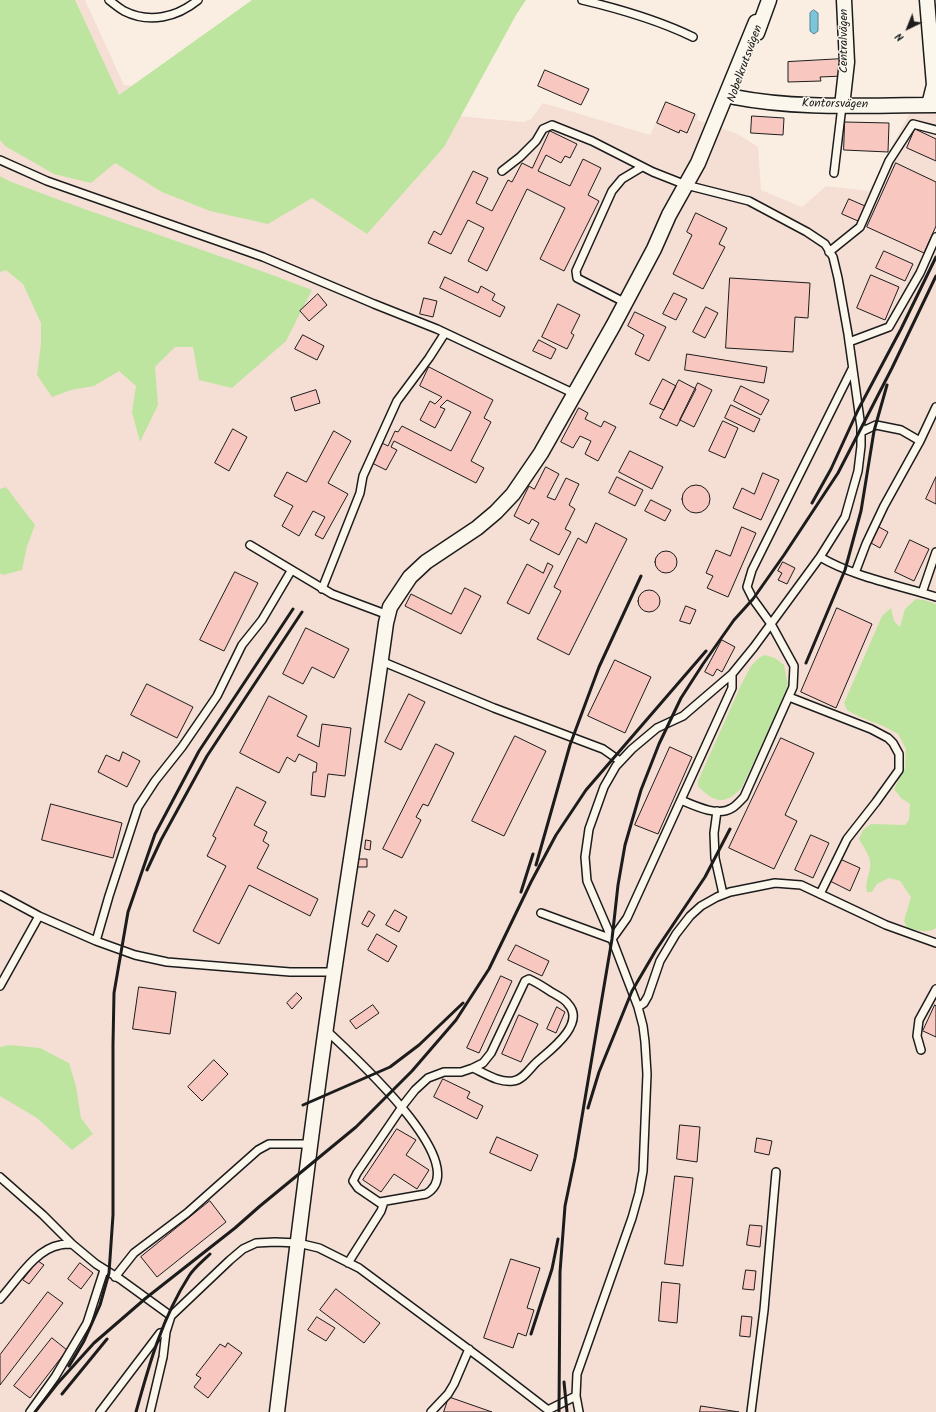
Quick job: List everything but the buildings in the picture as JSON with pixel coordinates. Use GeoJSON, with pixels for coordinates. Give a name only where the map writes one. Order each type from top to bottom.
{"type":"FeatureCollection","features":[{"type":"Feature","properties":{"kind":"street","name":"Nobelkrutsvägen"},"geometry":{"type":"LineString","coordinates":[[713,125],[724,76],[768,0]]}},
{"type":"Feature","properties":{"kind":"street","name":"Nobelkrutsvägen"},"geometry":{"type":"LineString","coordinates":[[713,125],[734,97],[768,0]]}},
{"type":"Feature","properties":{"kind":"street","name":"Centralvägen"},"geometry":{"type":"LineString","coordinates":[[842,106],[847,62],[844,0]]}},
{"type":"Feature","properties":{"kind":"street"},"geometry":{"type":"LineString","coordinates":[[927,0],[934,85],[932,105]]}},
{"type":"Feature","properties":{"kind":"street","name":"Kontorsvägen"},"geometry":{"type":"LineString","coordinates":[[734,97],[783,104],[842,106],[932,105]]}},
{"type":"Feature","properties":{"kind":"street"},"geometry":{"type":"LineString","coordinates":[[686,185],[687,168],[713,125]]}},
{"type":"Feature","properties":{"kind":"street"},"geometry":{"type":"LineString","coordinates":[[277,1412],[310,1144],[334,972],[386,623],[390,607],[410,577],[426,562],[477,528],[496,512],[513,494],[541,453],[626,303],[654,249],[669,215],[686,185],[705,169],[713,125]]}},
{"type":"Feature","properties":{"kind":"lane"},"geometry":{"type":"LineString","coordinates":[[109,0],[123,10],[137,16],[152,18],[172,15],[189,7],[198,0]]}},
{"type":"Feature","properties":{"kind":"lane"},"geometry":{"type":"LineString","coordinates":[[582,0],[662,24],[693,37]]}},
{"type":"Feature","properties":{"kind":"lane"},"geometry":{"type":"LineString","coordinates":[[834,173],[842,106]]}},
{"type":"Feature","properties":{"kind":"lane"},"geometry":{"type":"LineString","coordinates":[[829,252],[860,227],[889,161],[913,124],[936,130]]}},
{"type":"Feature","properties":{"kind":"lane"},"geometry":{"type":"LineString","coordinates":[[502,171],[520,157],[536,141],[544,129],[552,125],[592,141],[642,167],[686,185],[749,200],[807,232],[824,244],[833,257],[838,278],[849,342],[861,432],[858,471],[845,517],[820,557],[754,647],[732,674],[683,716],[657,728],[620,761],[604,787],[589,829],[585,857],[587,881],[612,939],[638,1008],[643,1026],[645,1042],[646,1074],[643,1171],[639,1193],[632,1218],[577,1374],[576,1396],[579,1412]]}},
{"type":"Feature","properties":{"kind":"lane"},"geometry":{"type":"LineString","coordinates":[[0,160],[47,181],[263,257],[444,333],[575,394]]}},
{"type":"Feature","properties":{"kind":"lane"},"geometry":{"type":"LineString","coordinates":[[626,303],[577,278],[576,271],[612,191],[622,179],[642,167]]}},
{"type":"Feature","properties":{"kind":"lane"},"geometry":{"type":"LineString","coordinates":[[849,342],[889,327],[920,273],[936,237]]}},
{"type":"Feature","properties":{"kind":"lane"},"geometry":{"type":"LineString","coordinates":[[322,589],[360,493],[363,476],[382,431],[397,401],[429,358],[444,333]]}},
{"type":"Feature","properties":{"kind":"lane"},"geometry":{"type":"LineString","coordinates":[[681,800],[702,809],[717,811],[732,809],[744,797],[793,687],[794,666],[771,624],[752,599],[748,588],[752,570],[853,369]]}},
{"type":"Feature","properties":{"kind":"lane"},"geometry":{"type":"LineString","coordinates":[[855,573],[866,544],[884,506],[920,441],[936,407]]}},
{"type":"Feature","properties":{"kind":"lane"},"geometry":{"type":"LineString","coordinates":[[861,432],[876,425],[901,430],[920,441]]}},
{"type":"Feature","properties":{"kind":"lane"},"geometry":{"type":"LineString","coordinates":[[250,545],[322,589],[388,615]]}},
{"type":"Feature","properties":{"kind":"lane"},"geometry":{"type":"LineString","coordinates":[[922,593],[936,552]]}},
{"type":"Feature","properties":{"kind":"lane"},"geometry":{"type":"LineString","coordinates":[[820,557],[833,565],[855,573],[936,597]]}},
{"type":"Feature","properties":{"kind":"lane"},"geometry":{"type":"LineString","coordinates":[[96,941],[138,807],[155,781],[182,748],[217,696],[242,645],[262,620],[291,571]]}},
{"type":"Feature","properties":{"kind":"lane"},"geometry":{"type":"LineString","coordinates":[[381,661],[494,708],[603,749],[620,761]]}},
{"type":"Feature","properties":{"kind":"lane"},"geometry":{"type":"LineString","coordinates":[[612,939],[627,918],[732,688],[732,674]]}},
{"type":"Feature","properties":{"kind":"lane"},"geometry":{"type":"LineString","coordinates":[[789,696],[871,729],[888,738],[893,743],[899,754],[899,770],[847,839],[820,894]]}},
{"type":"Feature","properties":{"kind":"lane"},"geometry":{"type":"LineString","coordinates":[[717,811],[714,833],[715,858],[723,894]]}},
{"type":"Feature","properties":{"kind":"lane"},"geometry":{"type":"LineString","coordinates":[[638,1008],[644,1003],[648,996],[660,962],[676,934],[690,916],[701,906],[723,894],[737,890],[775,883],[801,885],[886,925],[936,943]]}},
{"type":"Feature","properties":{"kind":"lane"},"geometry":{"type":"LineString","coordinates":[[0,895],[40,916],[96,941],[135,955],[167,962],[290,972],[334,972]]}},
{"type":"Feature","properties":{"kind":"lane"},"geometry":{"type":"LineString","coordinates":[[541,913],[612,939]]}},
{"type":"Feature","properties":{"kind":"lane"},"geometry":{"type":"LineString","coordinates":[[0,986],[40,916]]}},
{"type":"Feature","properties":{"kind":"lane"},"geometry":{"type":"LineString","coordinates":[[348,1263],[381,1211],[383,1204],[358,1188],[353,1180],[415,1090],[428,1078],[444,1072],[461,1072],[483,1063],[491,1053],[525,981],[529,979],[537,983],[568,1003],[572,1010],[573,1018],[567,1034],[516,1081],[505,1082],[473,1068]]}},
{"type":"Feature","properties":{"kind":"lane"},"geometry":{"type":"LineString","coordinates":[[921,1050],[917,1036],[919,1020],[936,989]]}},
{"type":"Feature","properties":{"kind":"lane"},"geometry":{"type":"LineString","coordinates":[[326,1030],[402,1107],[426,1141],[438,1169],[437,1183],[431,1191],[426,1194],[380,1202]]}},
{"type":"Feature","properties":{"kind":"lane"},"geometry":{"type":"LineString","coordinates":[[115,1277],[134,1253],[187,1213],[258,1150],[269,1144],[310,1144]]}},
{"type":"Feature","properties":{"kind":"lane"},"geometry":{"type":"LineString","coordinates":[[751,1412],[764,1310],[776,1172]]}},
{"type":"Feature","properties":{"kind":"lane"},"geometry":{"type":"LineString","coordinates":[[0,1177],[43,1215],[72,1244],[104,1270],[171,1316]]}},
{"type":"Feature","properties":{"kind":"lane"},"geometry":{"type":"LineString","coordinates":[[150,1412],[163,1357],[166,1332],[171,1316],[243,1249],[256,1244],[275,1242],[298,1243],[319,1248],[358,1268],[469,1349],[548,1411],[576,1396]]}},
{"type":"Feature","properties":{"kind":"lane"},"geometry":{"type":"LineString","coordinates":[[0,1298],[30,1263],[47,1250],[59,1245],[72,1244]]}},
{"type":"Feature","properties":{"kind":"lane"},"geometry":{"type":"LineString","coordinates":[[30,1412],[55,1377],[87,1323],[104,1270]]}},
{"type":"Feature","properties":{"kind":"lane"},"geometry":{"type":"LineString","coordinates":[[100,1412],[160,1333],[166,1332]]}},
{"type":"Feature","properties":{"kind":"lane"},"geometry":{"type":"LineString","coordinates":[[431,1412],[451,1389],[469,1349]]}},
{"type":"Feature","properties":{"kind":"shaded area"},"geometry":{"type":"Polygon","coordinates":[[[0,0],[85,0],[124,85],[523,122],[531,119],[543,103],[650,135],[666,102],[698,115],[697,120],[738,134],[758,147],[761,190],[802,207],[826,186],[869,191],[911,110],[936,111],[936,1412],[0,1412],[0,0]]]}},
{"type":"Feature","properties":{"kind":"green space"},"geometry":{"type":"Polygon","coordinates":[[[0,0],[75,0],[119,95],[252,0],[526,0],[516,15],[444,147],[367,234],[312,198],[268,224],[210,211],[162,192],[115,163],[91,183],[54,174],[5,146],[0,140],[0,0]]]}},
{"type":"Feature","properties":{"kind":"green space"},"geometry":{"type":"Polygon","coordinates":[[[0,176],[9,181],[47,195],[312,290],[286,341],[232,388],[199,380],[193,347],[175,347],[155,367],[158,405],[140,442],[132,412],[136,386],[119,371],[94,386],[71,390],[52,397],[37,375],[41,343],[41,323],[23,284],[6,270],[0,272],[0,176]]]}},
{"type":"Feature","properties":{"kind":"green space"},"geometry":{"type":"Polygon","coordinates":[[[6,487],[35,525],[27,546],[22,570],[3,575],[0,573],[0,489],[6,487]]]}},
{"type":"Feature","properties":{"kind":"green space"},"geometry":{"type":"Polygon","coordinates":[[[916,599],[936,604],[936,928],[929,931],[907,928],[904,921],[911,897],[900,881],[889,878],[877,884],[872,892],[867,892],[866,884],[870,869],[870,859],[859,839],[863,830],[871,824],[905,825],[909,820],[910,804],[901,798],[894,789],[905,768],[906,749],[898,734],[847,710],[844,703],[882,616],[891,608],[894,621],[900,627],[905,609],[916,599]]]}},
{"type":"Feature","properties":{"kind":"green space"},"geometry":{"type":"Polygon","coordinates":[[[765,655],[775,658],[784,665],[788,685],[742,787],[731,797],[725,800],[715,799],[709,796],[698,786],[698,781],[751,666],[760,657],[765,655]]]}},
{"type":"Feature","properties":{"kind":"green space"},"geometry":{"type":"Polygon","coordinates":[[[10,1045],[40,1048],[69,1063],[76,1086],[81,1118],[93,1134],[72,1150],[37,1118],[0,1096],[0,1047],[10,1045]]]}},
{"type":"Feature","properties":{"kind":"water"},"geometry":{"type":"Polygon","coordinates":[[[814,10],[818,13],[818,31],[814,34],[810,31],[810,13],[814,10]]]}},
{"type":"Feature","properties":{"kind":"railway"},"geometry":{"type":"LineString","coordinates":[[812,503],[831,469],[858,410],[901,329],[936,257]]}},
{"type":"Feature","properties":{"kind":"railway"},"geometry":{"type":"LineString","coordinates":[[559,1412],[560,1272],[565,1206],[575,1158],[612,939],[618,885],[625,845],[641,790],[659,744],[681,698],[734,620],[753,599],[784,555],[838,473],[892,368],[936,276]]}},
{"type":"Feature","properties":{"kind":"railway"},"geometry":{"type":"LineString","coordinates":[[806,663],[845,570],[861,511],[874,431],[887,385]]}},
{"type":"Feature","properties":{"kind":"railway"},"geometry":{"type":"LineString","coordinates":[[536,865],[570,745],[599,667],[641,576]]}},
{"type":"Feature","properties":{"kind":"railway"},"geometry":{"type":"LineString","coordinates":[[69,1366],[84,1341],[100,1305],[109,1273],[113,1215],[114,993],[128,912],[155,834],[199,751],[293,609]]}},
{"type":"Feature","properties":{"kind":"railway"},"geometry":{"type":"LineString","coordinates":[[147,870],[161,840],[207,756],[302,612]]}},
{"type":"Feature","properties":{"kind":"railway"},"geometry":{"type":"LineString","coordinates":[[35,1412],[57,1384],[94,1343],[146,1298],[235,1228],[356,1127],[412,1071],[456,1020],[489,969],[531,882],[556,835],[586,790],[706,651]]}},
{"type":"Feature","properties":{"kind":"railway"},"geometry":{"type":"LineString","coordinates":[[588,1108],[599,1072],[632,991],[656,950],[705,877],[730,829]]}},
{"type":"Feature","properties":{"kind":"railway"},"geometry":{"type":"LineString","coordinates":[[521,892],[533,854]]}},
{"type":"Feature","properties":{"kind":"railway"},"geometry":{"type":"LineString","coordinates":[[303,1105],[390,1067],[419,1045],[463,1003]]}},
{"type":"Feature","properties":{"kind":"railway"},"geometry":{"type":"LineString","coordinates":[[531,1334],[552,1269],[558,1239]]}},
{"type":"Feature","properties":{"kind":"railway"},"geometry":{"type":"LineString","coordinates":[[136,1412],[151,1359],[171,1308],[191,1273],[210,1254]]}},
{"type":"Feature","properties":{"kind":"railway"},"geometry":{"type":"LineString","coordinates":[[62,1394],[107,1339]]}},
{"type":"Feature","properties":{"kind":"railway"},"geometry":{"type":"LineString","coordinates":[[564,1382],[567,1412]]}}]}
